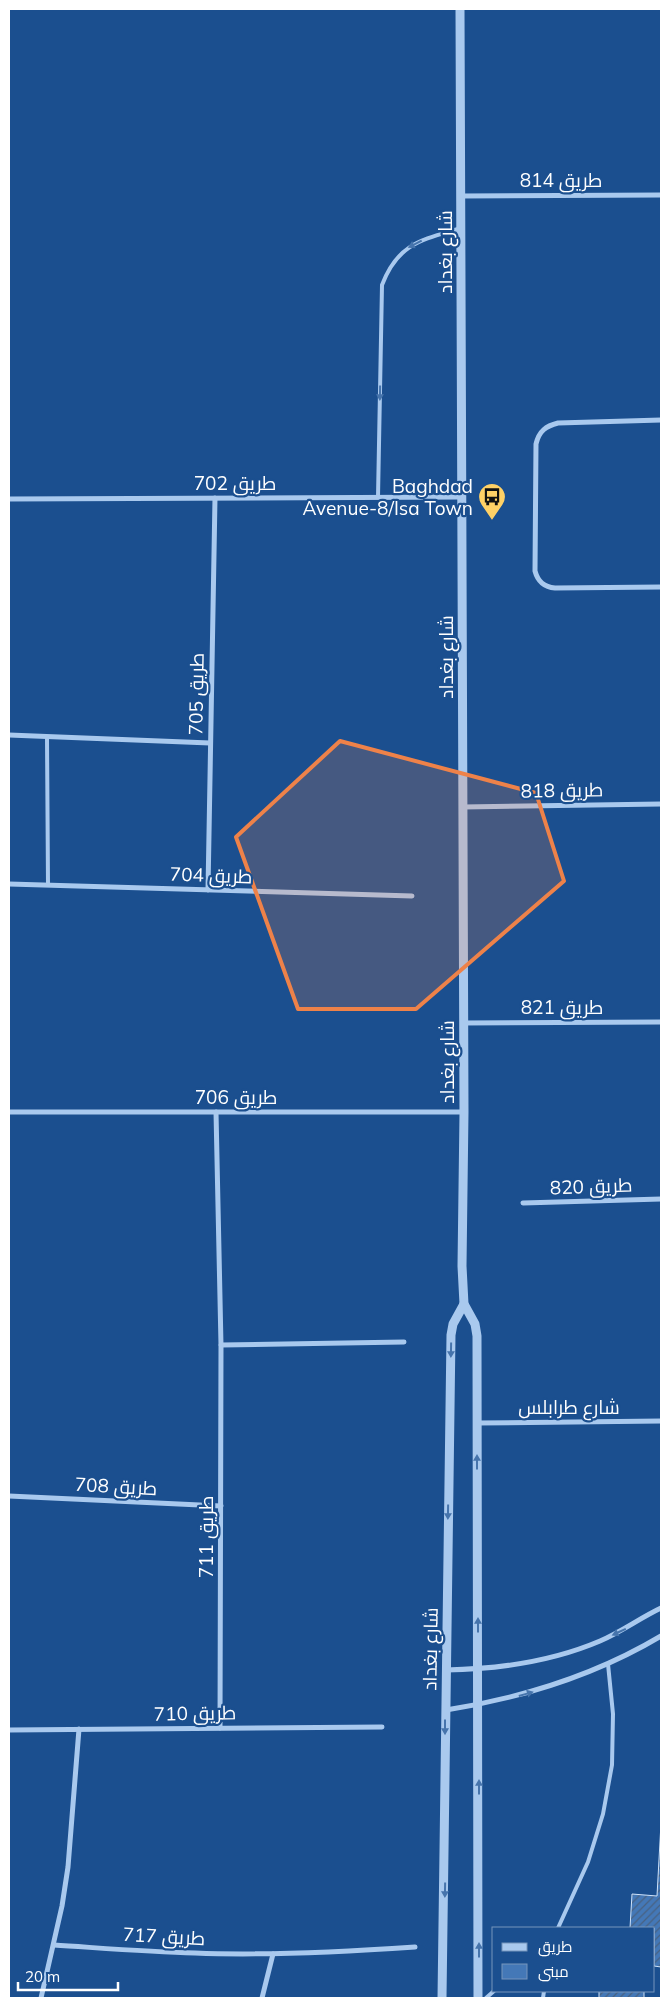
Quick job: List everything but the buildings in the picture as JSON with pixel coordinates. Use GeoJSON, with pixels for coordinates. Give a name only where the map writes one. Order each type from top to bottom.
{"type":"FeatureCollection","features":[{"type":"Feature","properties":{"kind":"street","name":"شارع بغداد"},"geometry":{"type":"LineString","coordinates":[[460,9],[464,1112],[462,1266],[464,1304],[475,1324],[477,1336],[478,1998]]}},
{"type":"Feature","properties":{"kind":"street","name":"طريق 814"},"geometry":{"type":"LineString","coordinates":[[461,196],[661,195]]}},
{"type":"Feature","properties":{"kind":"street"},"geometry":{"type":"LineString","coordinates":[[661,420],[558,423],[543,430],[538,436],[536,444],[535,571],[537,578],[542,584],[555,588],[661,587]]}},
{"type":"Feature","properties":{"kind":"street","name":"طريق 702"},"geometry":{"type":"LineString","coordinates":[[9,499],[462,497]]}},
{"type":"Feature","properties":{"kind":"street","name":"طريق 705"},"geometry":{"type":"LineString","coordinates":[[208,890],[215,498]]}},
{"type":"Feature","properties":{"kind":"street"},"geometry":{"type":"LineString","coordinates":[[9,735],[210,743]]}},
{"type":"Feature","properties":{"kind":"street","name":"طريق 818"},"geometry":{"type":"LineString","coordinates":[[463,807],[661,804]]}},
{"type":"Feature","properties":{"kind":"street","name":"طريق 704"},"geometry":{"type":"LineString","coordinates":[[9,884],[412,896]]}},
{"type":"Feature","properties":{"kind":"street","name":"طريق 821"},"geometry":{"type":"LineString","coordinates":[[463,1023],[661,1022]]}},
{"type":"Feature","properties":{"kind":"street","name":"طريق 706"},"geometry":{"type":"LineString","coordinates":[[9,1112],[464,1112]]}},
{"type":"Feature","properties":{"kind":"street","name":"طريق 711"},"geometry":{"type":"LineString","coordinates":[[216,1112],[221,1346],[220,1728]]}},
{"type":"Feature","properties":{"kind":"street","name":"طريق 820"},"geometry":{"type":"LineString","coordinates":[[523,1203],[661,1199]]}},
{"type":"Feature","properties":{"kind":"street","name":"شارع بغداد"},"geometry":{"type":"LineString","coordinates":[[442,1998],[451,1335],[453,1324],[464,1304]]}},
{"type":"Feature","properties":{"kind":"street"},"geometry":{"type":"LineString","coordinates":[[221,1346],[404,1342]]}},
{"type":"Feature","properties":{"kind":"street","name":"شارع طرابلس"},"geometry":{"type":"LineString","coordinates":[[477,1423],[661,1421]]}},
{"type":"Feature","properties":{"kind":"street","name":"طريق 708"},"geometry":{"type":"LineString","coordinates":[[9,1496],[222,1506]]}},
{"type":"Feature","properties":{"kind":"street"},"geometry":{"type":"LineString","coordinates":[[445,1670],[478,1669],[519,1664],[560,1655],[630,1627],[661,1608]]}},
{"type":"Feature","properties":{"kind":"street"},"geometry":{"type":"LineString","coordinates":[[446,1710],[523,1695],[567,1681],[608,1664],[661,1636]]}},
{"type":"Feature","properties":{"kind":"street","name":"طريق 710"},"geometry":{"type":"LineString","coordinates":[[9,1730],[382,1726]]}},
{"type":"Feature","properties":{"kind":"street"},"geometry":{"type":"LineString","coordinates":[[40,1998],[54,1945],[68,1867],[79,1729]]}},
{"type":"Feature","properties":{"kind":"street","name":"طريق 717"},"geometry":{"type":"LineString","coordinates":[[54,1945],[186,1953],[273,1954],[415,1947]]}},
{"type":"Feature","properties":{"kind":"street"},"geometry":{"type":"LineString","coordinates":[[262,1998],[273,1954]]}},
{"type":"Feature","properties":{"kind":"lane"},"geometry":{"type":"LineString","coordinates":[[378,497],[382,285],[388,270],[397,257],[407,248],[418,242],[461,228]]}},
{"type":"Feature","properties":{"kind":"lane"},"geometry":{"type":"LineString","coordinates":[[47,737],[48,885]]}},
{"type":"Feature","properties":{"kind":"lane"},"geometry":{"type":"LineString","coordinates":[[558,1927],[588,1862],[603,1814],[612,1765],[613,1714],[608,1664]]}},
{"type":"Feature","properties":{"kind":"highlighted area"},"geometry":{"type":"Polygon","coordinates":[[[340,741],[536,793],[564,881],[416,1009],[298,1009],[236,837],[340,741]]]}},
{"type":"Feature","properties":{"kind":"place","name":"Baghdad Avenue-8/Isa Town"},"geometry":{"type":"Point","coordinates":[492,521]}}]}
